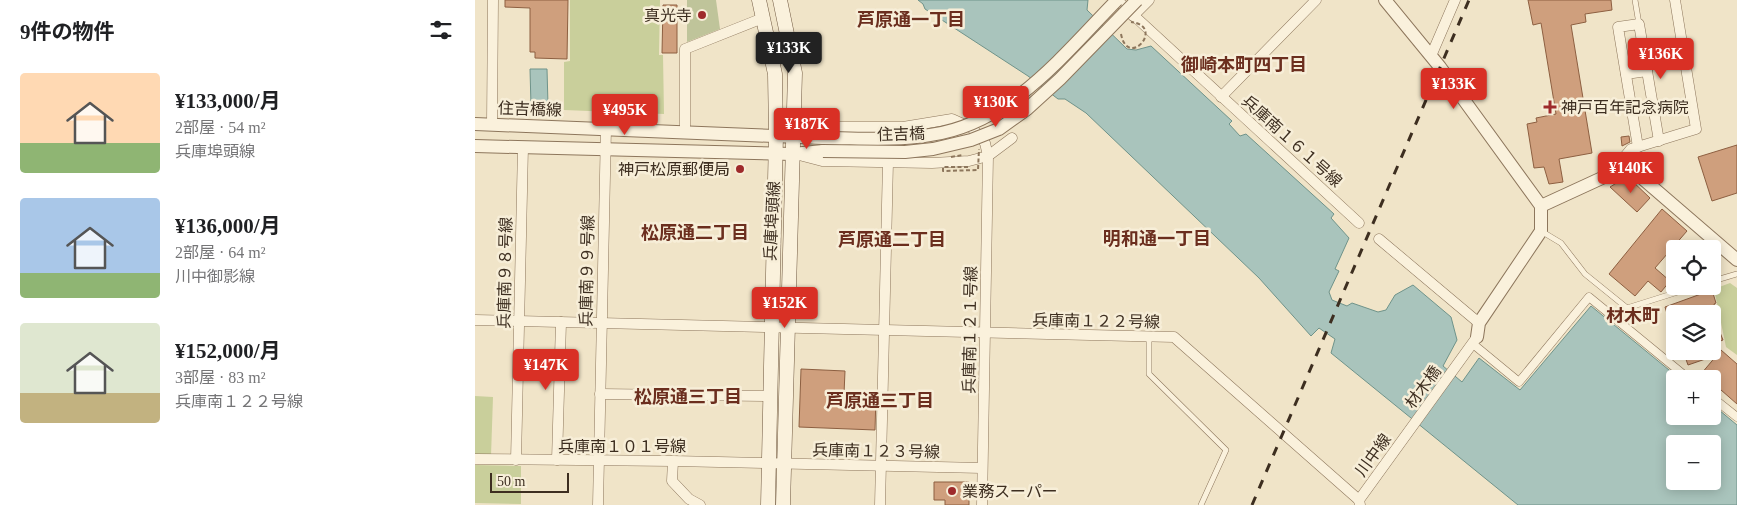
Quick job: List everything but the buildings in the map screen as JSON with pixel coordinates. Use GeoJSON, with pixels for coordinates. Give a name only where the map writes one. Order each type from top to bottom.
{"type":"FeatureCollection","features":[{"type":"Feature","properties":{"kind":"main road","name":"兵庫埠頭線"},"geometry":{"type":"LineString","coordinates":[[759,0],[775,74],[776,135],[767,505]]}},
{"type":"Feature","properties":{"kind":"main road","name":"兵庫埠頭線"},"geometry":{"type":"LineString","coordinates":[[780,0],[795,73],[783,505]]}},
{"type":"Feature","properties":{"kind":"street"},"geometry":{"type":"LineString","coordinates":[[492,124],[493,0]]}},
{"type":"Feature","properties":{"kind":"street","name":"兵庫南１６１号線"},"geometry":{"type":"LineString","coordinates":[[1117,0],[1359,223]]}},
{"type":"Feature","properties":{"kind":"street","name":"住吉橋"},"geometry":{"type":"LineString","coordinates":[[823,144],[932,135],[968,126],[994,114],[1019,96],[1050,68],[1117,0]]}},
{"type":"Feature","properties":{"kind":"street","name":"住吉橋"},"geometry":{"type":"LineString","coordinates":[[823,144],[905,152],[933,149],[971,140],[999,129],[1027,109],[1137,0]]}},
{"type":"Feature","properties":{"kind":"street"},"geometry":{"type":"LineString","coordinates":[[1133,16],[1149,0]]}},
{"type":"Feature","properties":{"kind":"street"},"geometry":{"type":"LineString","coordinates":[[1221,97],[1316,0]]}},
{"type":"Feature","properties":{"kind":"street"},"geometry":{"type":"LineString","coordinates":[[1385,0],[1431,56],[1541,206],[1541,231],[1479,323],[1475,341],[1519,382],[1589,297],[1678,370]]}},
{"type":"Feature","properties":{"kind":"street"},"geometry":{"type":"LineString","coordinates":[[1431,56],[1455,0]]}},
{"type":"Feature","properties":{"kind":"street"},"geometry":{"type":"LineString","coordinates":[[1675,0],[1696,129],[1631,150],[1626,155],[1628,166],[1737,260]]}},
{"type":"Feature","properties":{"kind":"street"},"geometry":{"type":"LineString","coordinates":[[685,131],[685,48],[763,18]]}},
{"type":"Feature","properties":{"kind":"street"},"geometry":{"type":"LineString","coordinates":[[1638,147],[1618,27],[1639,24],[1659,140]]}},
{"type":"Feature","properties":{"kind":"street"},"geometry":{"type":"LineString","coordinates":[[1626,74],[1647,71]]}},
{"type":"Feature","properties":{"kind":"street"},"geometry":{"type":"LineString","coordinates":[[794,135],[823,127],[903,127],[952,119],[972,128],[985,143],[988,156]]}},
{"type":"Feature","properties":{"kind":"street","name":"住吉橋線"},"geometry":{"type":"LineString","coordinates":[[475,124],[794,135],[823,144]]}},
{"type":"Feature","properties":{"kind":"street","name":"兵庫南９９号線"},"geometry":{"type":"LineString","coordinates":[[598,505],[606,128]]}},
{"type":"Feature","properties":{"kind":"street"},"geometry":{"type":"LineString","coordinates":[[475,146],[775,153],[793,154],[822,160],[932,164],[969,162],[988,156],[1012,138]]}},
{"type":"Feature","properties":{"kind":"street"},"geometry":{"type":"LineString","coordinates":[[793,154],[823,144]]}},
{"type":"Feature","properties":{"kind":"street","name":"兵庫南９８号線"},"geometry":{"type":"LineString","coordinates":[[516,460],[523,147]]}},
{"type":"Feature","properties":{"kind":"street","name":"兵庫南１２１号線"},"geometry":{"type":"LineString","coordinates":[[982,505],[988,156]]}},
{"type":"Feature","properties":{"kind":"street"},"geometry":{"type":"LineString","coordinates":[[880,505],[888,162]]}},
{"type":"Feature","properties":{"kind":"street"},"geometry":{"type":"LineString","coordinates":[[1541,206],[1628,166]]}},
{"type":"Feature","properties":{"kind":"street"},"geometry":{"type":"LineString","coordinates":[[1379,240],[1479,323]]}},
{"type":"Feature","properties":{"kind":"street","name":"兵庫南１２２号線"},"geometry":{"type":"LineString","coordinates":[[475,320],[1174,337],[1359,503]]}},
{"type":"Feature","properties":{"kind":"street"},"geometry":{"type":"LineString","coordinates":[[557,460],[561,322]]}},
{"type":"Feature","properties":{"kind":"street","name":"材木橋"},"geometry":{"type":"LineString","coordinates":[[1415,423],[1475,341]]}},
{"type":"Feature","properties":{"kind":"street"},"geometry":{"type":"LineString","coordinates":[[600,394],[769,396]]}},
{"type":"Feature","properties":{"kind":"street"},"geometry":{"type":"LineString","coordinates":[[1721,404],[1737,417]]}},
{"type":"Feature","properties":{"kind":"street","name":"川中線"},"geometry":{"type":"LineString","coordinates":[[1359,503],[1415,423]]}},
{"type":"Feature","properties":{"kind":"street","name":"兵庫南１０１号線"},"geometry":{"type":"LineString","coordinates":[[475,459],[768,463]]}},
{"type":"Feature","properties":{"kind":"street"},"geometry":{"type":"LineString","coordinates":[[673,461],[672,481],[689,499],[700,505]]}},
{"type":"Feature","properties":{"kind":"street","name":"兵庫南１２３号線"},"geometry":{"type":"LineString","coordinates":[[768,463],[982,468]]}},
{"type":"Feature","properties":{"kind":"lane"},"geometry":{"type":"LineString","coordinates":[[1635,0],[1639,24]]}},
{"type":"Feature","properties":{"kind":"lane"},"geometry":{"type":"LineString","coordinates":[[1541,231],[1561,243],[1585,274],[1627,308],[1668,295]]}},
{"type":"Feature","properties":{"kind":"lane"},"geometry":{"type":"LineString","coordinates":[[1721,279],[1737,274]]}},
{"type":"Feature","properties":{"kind":"lane"},"geometry":{"type":"LineString","coordinates":[[1149,337],[1149,374],[1226,450],[1201,505]]}},
{"type":"Feature","properties":{"kind":"path"},"geometry":{"type":"LineString","coordinates":[[968,166],[943,168],[943,171],[978,170],[979,149]]}},
{"type":"Feature","properties":{"kind":"green space"},"geometry":{"type":"Polygon","coordinates":[[[570,0],[660,0],[659,55],[663,55],[664,114],[564,110],[564,62],[570,61],[570,0]]]}},
{"type":"Feature","properties":{"kind":"green space","name":"真光寺"},"geometry":{"type":"Polygon","coordinates":[[[687,0],[716,0],[720,29],[687,42],[687,0]]]}},
{"type":"Feature","properties":{"kind":"green space"},"geometry":{"type":"Polygon","coordinates":[[[1730,283],[1737,288],[1737,355],[1726,347],[1721,323],[1721,305],[1717,305],[1715,295],[1721,295],[1721,286],[1730,283]]]}},
{"type":"Feature","properties":{"kind":"green space"},"geometry":{"type":"Polygon","coordinates":[[[475,396],[493,397],[491,456],[475,455],[475,396]]]}},
{"type":"Feature","properties":{"kind":"green space"},"geometry":{"type":"Polygon","coordinates":[[[475,465],[521,466],[521,504],[475,503],[475,465]]]}},
{"type":"Feature","properties":{"kind":"water"},"geometry":{"type":"Polygon","coordinates":[[[918,0],[1088,0],[1087,10],[1127,49],[1136,50],[1151,46],[1232,121],[1229,124],[1240,136],[1246,134],[1334,214],[1331,218],[1349,238],[1335,269],[1339,271],[1329,292],[1332,300],[1347,306],[1352,303],[1378,312],[1386,310],[1395,295],[1413,285],[1451,317],[1457,340],[1443,366],[1462,382],[1479,358],[1520,390],[1591,306],[1669,370],[1666,370],[1666,425],[1721,425],[1721,412],[1737,425],[1737,505],[1518,505],[1331,353],[1335,339],[1319,328],[1311,336],[1259,278],[1086,113],[1065,99],[1058,99],[1028,76],[925,9],[918,0]]]}},
{"type":"Feature","properties":{"kind":"water"},"geometry":{"type":"Polygon","coordinates":[[[530,69],[547,69],[548,105],[531,106],[530,69]]]}},
{"type":"Feature","properties":{"kind":"railway"},"geometry":{"type":"LineString","coordinates":[[1252,505],[1469,0]]}},
{"type":"Feature","properties":{"kind":"place","name":"真光寺"},"geometry":{"type":"Point","coordinates":[702,15]}},
{"type":"Feature","properties":{"kind":"place","name":"神戸百年記念病院"},"geometry":{"type":"Point","coordinates":[1550,107]}},
{"type":"Feature","properties":{"kind":"place","name":"神戸松原郵便局"},"geometry":{"type":"Point","coordinates":[740,169]}},
{"type":"Feature","properties":{"kind":"place","name":"業務スーパー"},"geometry":{"type":"Point","coordinates":[952,491]}},
{"type":"Feature","properties":{"kind":"district","name":"芦原通一丁目"},"geometry":{"type":"Point","coordinates":[911,20]}},
{"type":"Feature","properties":{"kind":"district","name":"御崎本町四丁目"},"geometry":{"type":"Point","coordinates":[1244,65]}},
{"type":"Feature","properties":{"kind":"district","name":"松原通二丁目"},"geometry":{"type":"Point","coordinates":[695,233]}},
{"type":"Feature","properties":{"kind":"district","name":"明和通一丁目"},"geometry":{"type":"Point","coordinates":[1157,239]}},
{"type":"Feature","properties":{"kind":"district","name":"芦原通二丁目"},"geometry":{"type":"Point","coordinates":[892,240]}},
{"type":"Feature","properties":{"kind":"district","name":"材木町"},"geometry":{"type":"Point","coordinates":[1633,316]}},
{"type":"Feature","properties":{"kind":"district","name":"松原通三丁目"},"geometry":{"type":"Point","coordinates":[688,397]}},
{"type":"Feature","properties":{"kind":"district","name":"芦原通三丁目"},"geometry":{"type":"Point","coordinates":[880,401]}}]}
